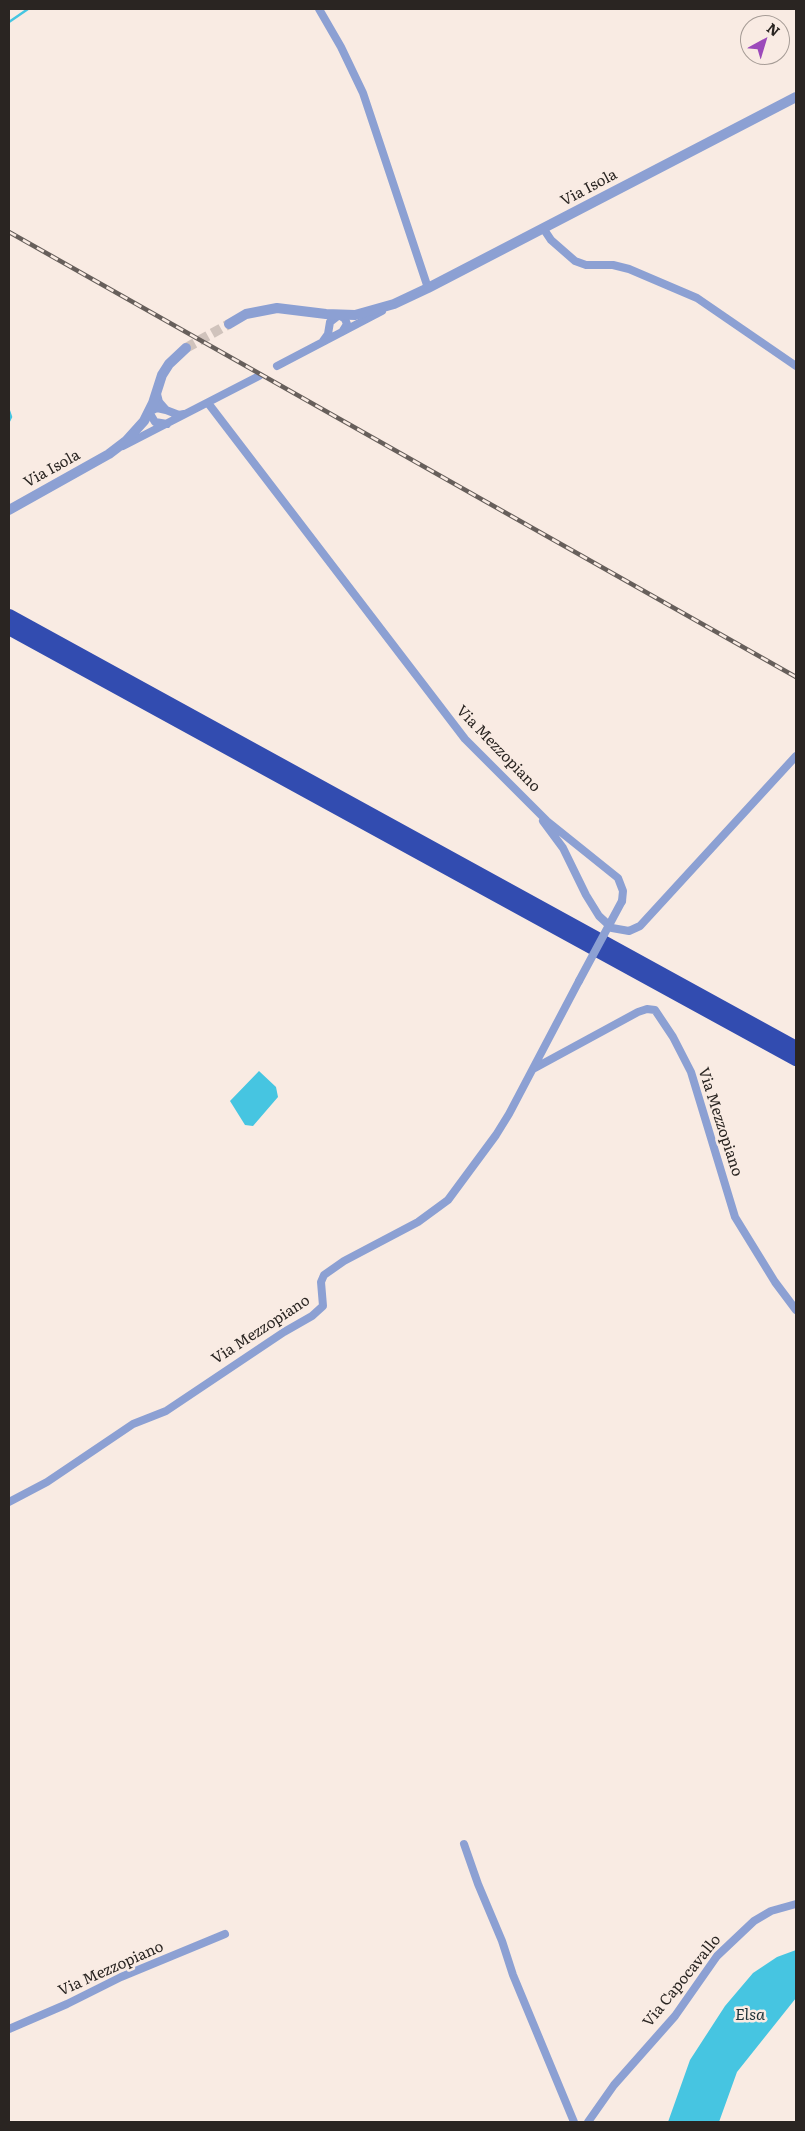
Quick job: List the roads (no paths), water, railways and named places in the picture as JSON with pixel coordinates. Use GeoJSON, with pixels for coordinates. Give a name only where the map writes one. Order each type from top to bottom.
{"type":"FeatureCollection","features":[{"type":"Feature","properties":{"kind":"highway"},"geometry":{"type":"LineString","coordinates":[[9,616],[796,1048]]}},
{"type":"Feature","properties":{"kind":"highway"},"geometry":{"type":"LineString","coordinates":[[9,628],[796,1059]]}},
{"type":"Feature","properties":{"kind":"street"},"geometry":{"type":"LineString","coordinates":[[319,9],[341,47],[362,93],[428,288]]}},
{"type":"Feature","properties":{"kind":"street","name":"Via Isola"},"geometry":{"type":"LineString","coordinates":[[277,366],[796,97]]}},
{"type":"Feature","properties":{"kind":"street"},"geometry":{"type":"LineString","coordinates":[[543,228],[552,240],[575,261],[586,265],[612,265],[629,269],[690,294],[796,366]]}},
{"type":"Feature","properties":{"kind":"street","name":"Via Isola"},"geometry":{"type":"LineString","coordinates":[[228,324],[246,314],[277,308],[355,315],[394,304]]}},
{"type":"Feature","properties":{"kind":"street"},"geometry":{"type":"LineString","coordinates":[[310,311],[326,321],[329,328],[339,333],[347,324],[345,319],[339,315]]}},
{"type":"Feature","properties":{"kind":"street","name":"Via Isola"},"geometry":{"type":"LineString","coordinates":[[322,342],[332,319],[339,315]]}},
{"type":"Feature","properties":{"kind":"street","name":"Via Isola"},"geometry":{"type":"LineString","coordinates":[[109,454],[138,429],[149,412],[157,388],[169,364],[186,348]]}},
{"type":"Feature","properties":{"kind":"street","name":"Via Isola"},"geometry":{"type":"LineString","coordinates":[[9,510],[109,454],[259,376]]}},
{"type":"Feature","properties":{"kind":"street"},"geometry":{"type":"LineString","coordinates":[[157,388],[158,402],[169,412],[174,417],[169,423],[155,422],[149,412],[156,408],[169,412],[186,414]]}},
{"type":"Feature","properties":{"kind":"street","name":"Via Mezzopiano"},"geometry":{"type":"LineString","coordinates":[[9,1502],[48,1482],[133,1424],[166,1410],[218,1374],[320,1309],[323,1301],[321,1282],[324,1275],[344,1260],[435,1211],[452,1195],[501,1128],[622,901],[623,891],[618,878],[547,821],[465,739],[208,403]]}},
{"type":"Feature","properties":{"kind":"street"},"geometry":{"type":"LineString","coordinates":[[533,807],[563,848],[599,916],[612,928],[628,932],[640,926],[796,756]]}},
{"type":"Feature","properties":{"kind":"street","name":"Via Mezzopiano"},"geometry":{"type":"LineString","coordinates":[[531,1070],[638,1012],[647,1009],[655,1010],[674,1037],[691,1072],[736,1217],[775,1282],[796,1310]]}},
{"type":"Feature","properties":{"kind":"street"},"geometry":{"type":"LineString","coordinates":[[464,1844],[478,1884],[502,1941],[513,1975],[574,2122]]}},
{"type":"Feature","properties":{"kind":"street","name":"Via Capocavallo"},"geometry":{"type":"LineString","coordinates":[[588,2122],[614,2084],[675,2016],[717,1956],[754,1922],[771,1911],[796,1904]]}},
{"type":"Feature","properties":{"kind":"street","name":"Via Mezzopiano"},"geometry":{"type":"LineString","coordinates":[[9,2029],[67,2004],[121,1977],[225,1934]]}},
{"type":"Feature","properties":{"kind":"water"},"geometry":{"type":"Polygon","coordinates":[[[259,1071],[276,1087],[278,1097],[253,1126],[245,1125],[230,1101],[259,1071]]]}},
{"type":"Feature","properties":{"kind":"water","name":"Elsa"},"geometry":{"type":"Polygon","coordinates":[[[796,1950],[796,1998],[737,2072],[719,2122],[668,2122],[690,2060],[725,2006],[753,1973],[777,1957],[796,1950]]]}},
{"type":"Feature","properties":{"kind":"waterway"},"geometry":{"type":"LineString","coordinates":[[9,22],[28,9]]}},
{"type":"Feature","properties":{"kind":"waterway"},"geometry":{"type":"LineString","coordinates":[[9,411],[11,417],[9,421]]}},
{"type":"Feature","properties":{"kind":"tunnel"},"geometry":{"type":"LineString","coordinates":[[186,348],[229,324]]}},
{"type":"Feature","properties":{"kind":"railway"},"geometry":{"type":"LineString","coordinates":[[9,232],[796,677]]}}]}
